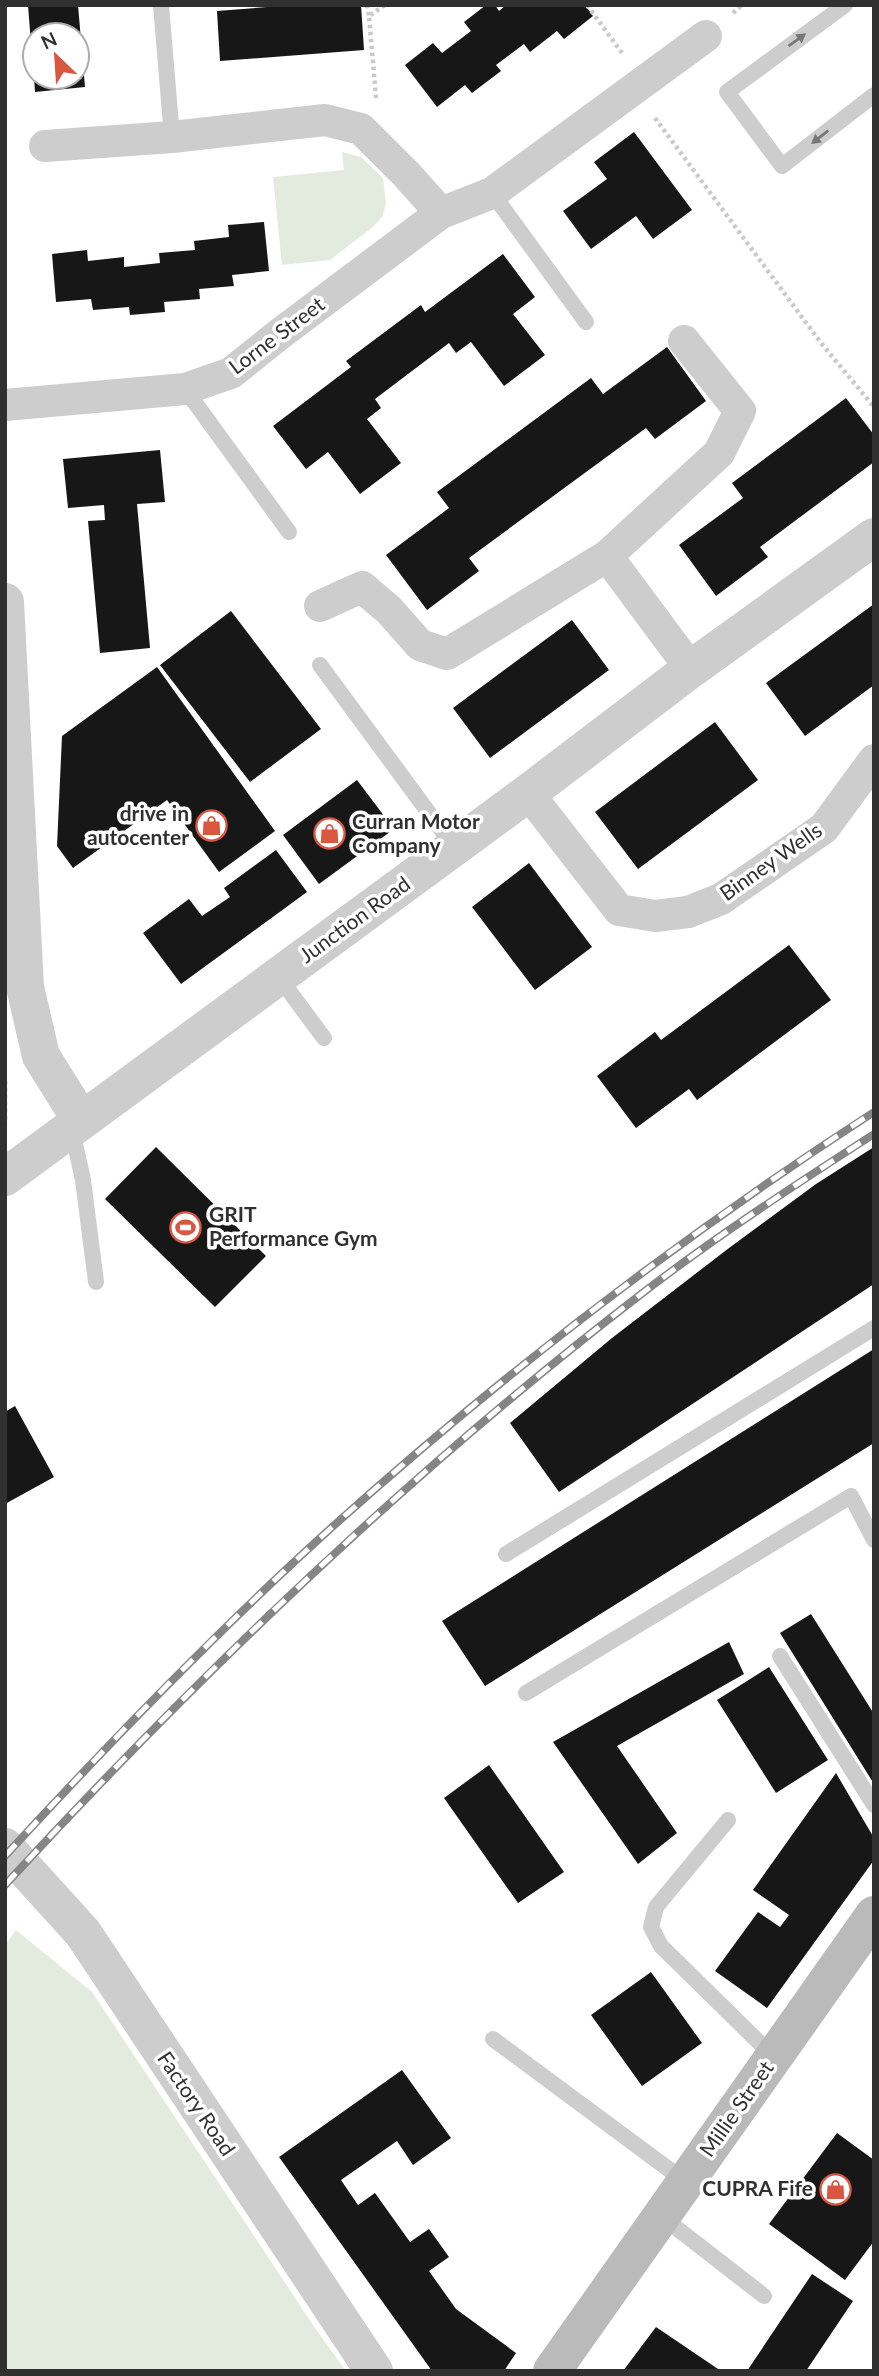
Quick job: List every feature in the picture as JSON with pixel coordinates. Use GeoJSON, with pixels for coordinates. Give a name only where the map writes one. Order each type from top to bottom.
{"type":"FeatureCollection","features":[{"type":"Feature","properties":{"kind":"main road","name":"Millie Street"},"geometry":{"type":"LineString","coordinates":[[562,2367],[661,2216],[874,1915]]}},
{"type":"Feature","properties":{"kind":"street","name":"Lorne Street"},"geometry":{"type":"LineString","coordinates":[[5,405],[185,389],[231,373],[441,214],[492,193],[706,36]]}},
{"type":"Feature","properties":{"kind":"street"},"geometry":{"type":"LineString","coordinates":[[45,146],[172,137],[325,120],[361,129],[441,214]]}},
{"type":"Feature","properties":{"kind":"street"},"geometry":{"type":"LineString","coordinates":[[320,606],[362,587],[389,610],[420,645],[447,654],[607,556],[719,453],[740,411],[684,341]]}},
{"type":"Feature","properties":{"kind":"street","name":"Junction Road"},"geometry":{"type":"LineString","coordinates":[[8,1170],[76,1124],[528,793],[691,669],[874,537]]}},
{"type":"Feature","properties":{"kind":"street"},"geometry":{"type":"LineString","coordinates":[[607,556],[691,669]]}},
{"type":"Feature","properties":{"kind":"street"},"geometry":{"type":"LineString","coordinates":[[5,602],[26,986],[41,1056],[76,1124]]}},
{"type":"Feature","properties":{"kind":"street","name":"Binney Wells"},"geometry":{"type":"LineString","coordinates":[[528,793],[619,910],[655,916],[688,912],[721,899],[824,828],[874,760]]}},
{"type":"Feature","properties":{"kind":"street","name":"Factory Road"},"geometry":{"type":"LineString","coordinates":[[5,1847],[83,1933],[374,2371]]}},
{"type":"Feature","properties":{"kind":"lane"},"geometry":{"type":"LineString","coordinates":[[161,5],[172,137]]}},
{"type":"Feature","properties":{"kind":"lane"},"geometry":{"type":"LineString","coordinates":[[845,5],[727,92],[782,166],[874,95]]}},
{"type":"Feature","properties":{"kind":"lane"},"geometry":{"type":"LineString","coordinates":[[492,193],[586,322]]}},
{"type":"Feature","properties":{"kind":"lane"},"geometry":{"type":"LineString","coordinates":[[185,389],[289,532]]}},
{"type":"Feature","properties":{"kind":"lane"},"geometry":{"type":"LineString","coordinates":[[320,664],[454,847]]}},
{"type":"Feature","properties":{"kind":"lane"},"geometry":{"type":"LineString","coordinates":[[278,976],[324,1038]]}},
{"type":"Feature","properties":{"kind":"lane"},"geometry":{"type":"LineString","coordinates":[[76,1124],[96,1282]]}},
{"type":"Feature","properties":{"kind":"lane"},"geometry":{"type":"LineString","coordinates":[[506,1554],[874,1328]]}},
{"type":"Feature","properties":{"kind":"lane"},"geometry":{"type":"LineString","coordinates":[[526,1693],[851,1496],[874,1540]]}},
{"type":"Feature","properties":{"kind":"lane"},"geometry":{"type":"LineString","coordinates":[[780,1656],[874,1805]]}},
{"type":"Feature","properties":{"kind":"lane"},"geometry":{"type":"LineString","coordinates":[[728,1820],[656,1907],[651,1927],[661,1946],[774,2057]]}},
{"type":"Feature","properties":{"kind":"lane"},"geometry":{"type":"LineString","coordinates":[[493,2039],[686,2182]]}},
{"type":"Feature","properties":{"kind":"lane"},"geometry":{"type":"LineString","coordinates":[[661,2216],[764,2296]]}},
{"type":"Feature","properties":{"kind":"path"},"geometry":{"type":"LineString","coordinates":[[361,129],[376,104],[367,5]]}},
{"type":"Feature","properties":{"kind":"path"},"geometry":{"type":"LineString","coordinates":[[369,16],[385,5]]}},
{"type":"Feature","properties":{"kind":"path"},"geometry":{"type":"LineString","coordinates":[[587,5],[639,85],[821,343],[874,407]]}},
{"type":"Feature","properties":{"kind":"path"},"geometry":{"type":"LineString","coordinates":[[5,1081],[5,1124]]}},
{"type":"Feature","properties":{"kind":"shaded area"},"geometry":{"type":"Polygon","coordinates":[[[342,152],[361,157],[383,178],[386,204],[382,217],[330,260],[282,265],[273,177],[344,170],[342,152]]]}},
{"type":"Feature","properties":{"kind":"shaded area"},"geometry":{"type":"Polygon","coordinates":[[[16,1930],[92,1992],[346,2371],[5,2371],[5,1945],[16,1930]]]}},
{"type":"Feature","properties":{"kind":"building"},"geometry":{"type":"Polygon","coordinates":[[[28,5],[78,5],[79,21],[29,21],[28,5]]]}},
{"type":"Feature","properties":{"kind":"building"},"geometry":{"type":"Polygon","coordinates":[[[293,5],[361,5],[364,50],[220,61],[217,11],[293,5]]]}},
{"type":"Feature","properties":{"kind":"building"},"geometry":{"type":"Polygon","coordinates":[[[486,5],[495,5],[499,11],[506,5],[585,5],[593,16],[564,39],[557,31],[530,52],[524,44],[496,65],[501,71],[472,93],[465,85],[437,107],[405,65],[433,43],[442,53],[471,31],[464,22],[486,5]]]}},
{"type":"Feature","properties":{"kind":"building"},"geometry":{"type":"Polygon","coordinates":[[[634,132],[692,210],[653,239],[636,216],[591,249],[563,211],[607,179],[594,162],[634,132]]]}},
{"type":"Feature","properties":{"kind":"building"},"geometry":{"type":"Polygon","coordinates":[[[264,222],[269,271],[232,275],[234,286],[199,289],[200,299],[164,302],[165,312],[130,315],[129,307],[93,310],[91,299],[56,302],[52,254],[87,250],[88,261],[124,257],[124,267],[160,263],[159,253],[195,250],[194,241],[229,237],[228,225],[264,222]]]}},
{"type":"Feature","properties":{"kind":"building"},"geometry":{"type":"Polygon","coordinates":[[[503,254],[535,297],[513,314],[545,355],[504,386],[471,342],[456,353],[449,343],[375,399],[381,408],[367,419],[401,463],[360,494],[328,452],[306,469],[273,426],[351,367],[346,361],[421,305],[425,312],[503,254]]]}},
{"type":"Feature","properties":{"kind":"building"},"geometry":{"type":"Polygon","coordinates":[[[667,347],[706,401],[655,439],[646,428],[469,558],[479,571],[427,610],[386,555],[449,508],[437,492],[591,378],[603,394],[667,347]]]}},
{"type":"Feature","properties":{"kind":"building"},"geometry":{"type":"Polygon","coordinates":[[[846,398],[874,435],[874,462],[760,547],[768,557],[716,596],[679,545],[743,498],[732,483],[846,398]]]}},
{"type":"Feature","properties":{"kind":"building"},"geometry":{"type":"Polygon","coordinates":[[[160,450],[165,502],[137,504],[150,648],[100,653],[88,521],[105,520],[104,505],[68,508],[63,459],[160,450]]]}},
{"type":"Feature","properties":{"kind":"building"},"geometry":{"type":"Polygon","coordinates":[[[874,604],[874,685],[805,736],[766,683],[874,604]]]}},
{"type":"Feature","properties":{"kind":"building"},"geometry":{"type":"Polygon","coordinates":[[[231,611],[321,729],[250,782],[160,665],[231,611]]]}},
{"type":"Feature","properties":{"kind":"building"},"geometry":{"type":"Polygon","coordinates":[[[572,620],[609,670],[490,758],[453,708],[572,620]]]}},
{"type":"Feature","properties":{"kind":"building"},"geometry":{"type":"Polygon","coordinates":[[[157,667],[275,831],[219,872],[167,800],[73,868],[57,846],[62,736],[157,667]]]}},
{"type":"Feature","properties":{"kind":"building"},"geometry":{"type":"Polygon","coordinates":[[[715,722],[758,780],[638,869],[595,812],[715,722]]]}},
{"type":"Feature","properties":{"kind":"building"},"geometry":{"type":"Polygon","coordinates":[[[357,780],[394,829],[319,884],[283,835],[357,780]]]}},
{"type":"Feature","properties":{"kind":"building"},"geometry":{"type":"Polygon","coordinates":[[[276,850],[307,892],[181,984],[143,933],[189,899],[202,916],[230,897],[224,888],[276,850]]]}},
{"type":"Feature","properties":{"kind":"building"},"geometry":{"type":"Polygon","coordinates":[[[529,863],[592,947],[535,990],[472,907],[529,863]]]}},
{"type":"Feature","properties":{"kind":"building"},"geometry":{"type":"Polygon","coordinates":[[[789,945],[831,1000],[697,1100],[689,1089],[636,1128],[597,1076],[655,1032],[661,1040],[789,945]]]}},
{"type":"Feature","properties":{"kind":"building","name":"GRIT Performance Gym"},"geometry":{"type":"Polygon","coordinates":[[[156,1147],[266,1256],[215,1307],[105,1199],[156,1147]]]}},
{"type":"Feature","properties":{"kind":"building"},"geometry":{"type":"Polygon","coordinates":[[[874,1147],[874,1284],[559,1492],[510,1423],[612,1338],[729,1248],[816,1184],[874,1147]]]}},
{"type":"Feature","properties":{"kind":"building"},"geometry":{"type":"Polygon","coordinates":[[[874,1349],[874,1443],[485,1686],[442,1621],[874,1349]]]}},
{"type":"Feature","properties":{"kind":"building"},"geometry":{"type":"Polygon","coordinates":[[[15,1406],[54,1477],[5,1504],[5,1412],[15,1406]]]}},
{"type":"Feature","properties":{"kind":"building"},"geometry":{"type":"Polygon","coordinates":[[[811,1614],[874,1714],[874,1784],[780,1633],[811,1614]]]}},
{"type":"Feature","properties":{"kind":"building"},"geometry":{"type":"Polygon","coordinates":[[[729,1642],[744,1674],[617,1746],[677,1833],[638,1864],[553,1742],[729,1642]]]}},
{"type":"Feature","properties":{"kind":"building"},"geometry":{"type":"Polygon","coordinates":[[[769,1667],[828,1760],[776,1793],[717,1700],[769,1667]]]}},
{"type":"Feature","properties":{"kind":"building"},"geometry":{"type":"Polygon","coordinates":[[[489,1765],[564,1872],[518,1903],[444,1798],[489,1765]]]}},
{"type":"Feature","properties":{"kind":"building"},"geometry":{"type":"Polygon","coordinates":[[[836,1773],[874,1838],[874,1860],[767,2008],[715,1971],[758,1912],[780,1927],[789,1915],[753,1890],[836,1773]]]}},
{"type":"Feature","properties":{"kind":"building"},"geometry":{"type":"Polygon","coordinates":[[[651,1972],[702,2043],[642,2086],[591,2015],[651,1972]]]}},
{"type":"Feature","properties":{"kind":"building"},"geometry":{"type":"Polygon","coordinates":[[[402,2070],[451,2138],[413,2165],[397,2141],[341,2180],[358,2205],[375,2193],[410,2242],[429,2229],[449,2257],[429,2271],[456,2309],[516,2353],[504,2371],[432,2371],[279,2157],[402,2070]]]}},
{"type":"Feature","properties":{"kind":"building"},"geometry":{"type":"Polygon","coordinates":[[[837,2133],[874,2160],[874,2241],[845,2280],[769,2224],[837,2133]]]}},
{"type":"Feature","properties":{"kind":"building"},"geometry":{"type":"Polygon","coordinates":[[[812,2274],[853,2301],[806,2371],[747,2371],[812,2274]]]}},
{"type":"Feature","properties":{"kind":"building"},"geometry":{"type":"Polygon","coordinates":[[[656,2327],[721,2371],[623,2371],[656,2327]]]}},
{"type":"Feature","properties":{"kind":"railway"},"geometry":{"type":"LineString","coordinates":[[5,1856],[204,1648],[394,1472],[526,1363],[662,1258],[802,1159],[874,1112]]}},
{"type":"Feature","properties":{"kind":"railway"},"geometry":{"type":"LineString","coordinates":[[5,1885],[232,1651],[310,1576],[472,1431],[668,1274],[874,1134]]}},
{"type":"Feature","properties":{"kind":"place","name":"drive in autocenter"},"geometry":{"type":"Point","coordinates":[212,826]}},
{"type":"Feature","properties":{"kind":"place","name":"Curran Motor Company"},"geometry":{"type":"Point","coordinates":[329,834]}},
{"type":"Feature","properties":{"kind":"place","name":"GRIT Performance Gym"},"geometry":{"type":"Point","coordinates":[186,1227]}},
{"type":"Feature","properties":{"kind":"place","name":"CUPRA Fife"},"geometry":{"type":"Point","coordinates":[836,2189]}}]}
